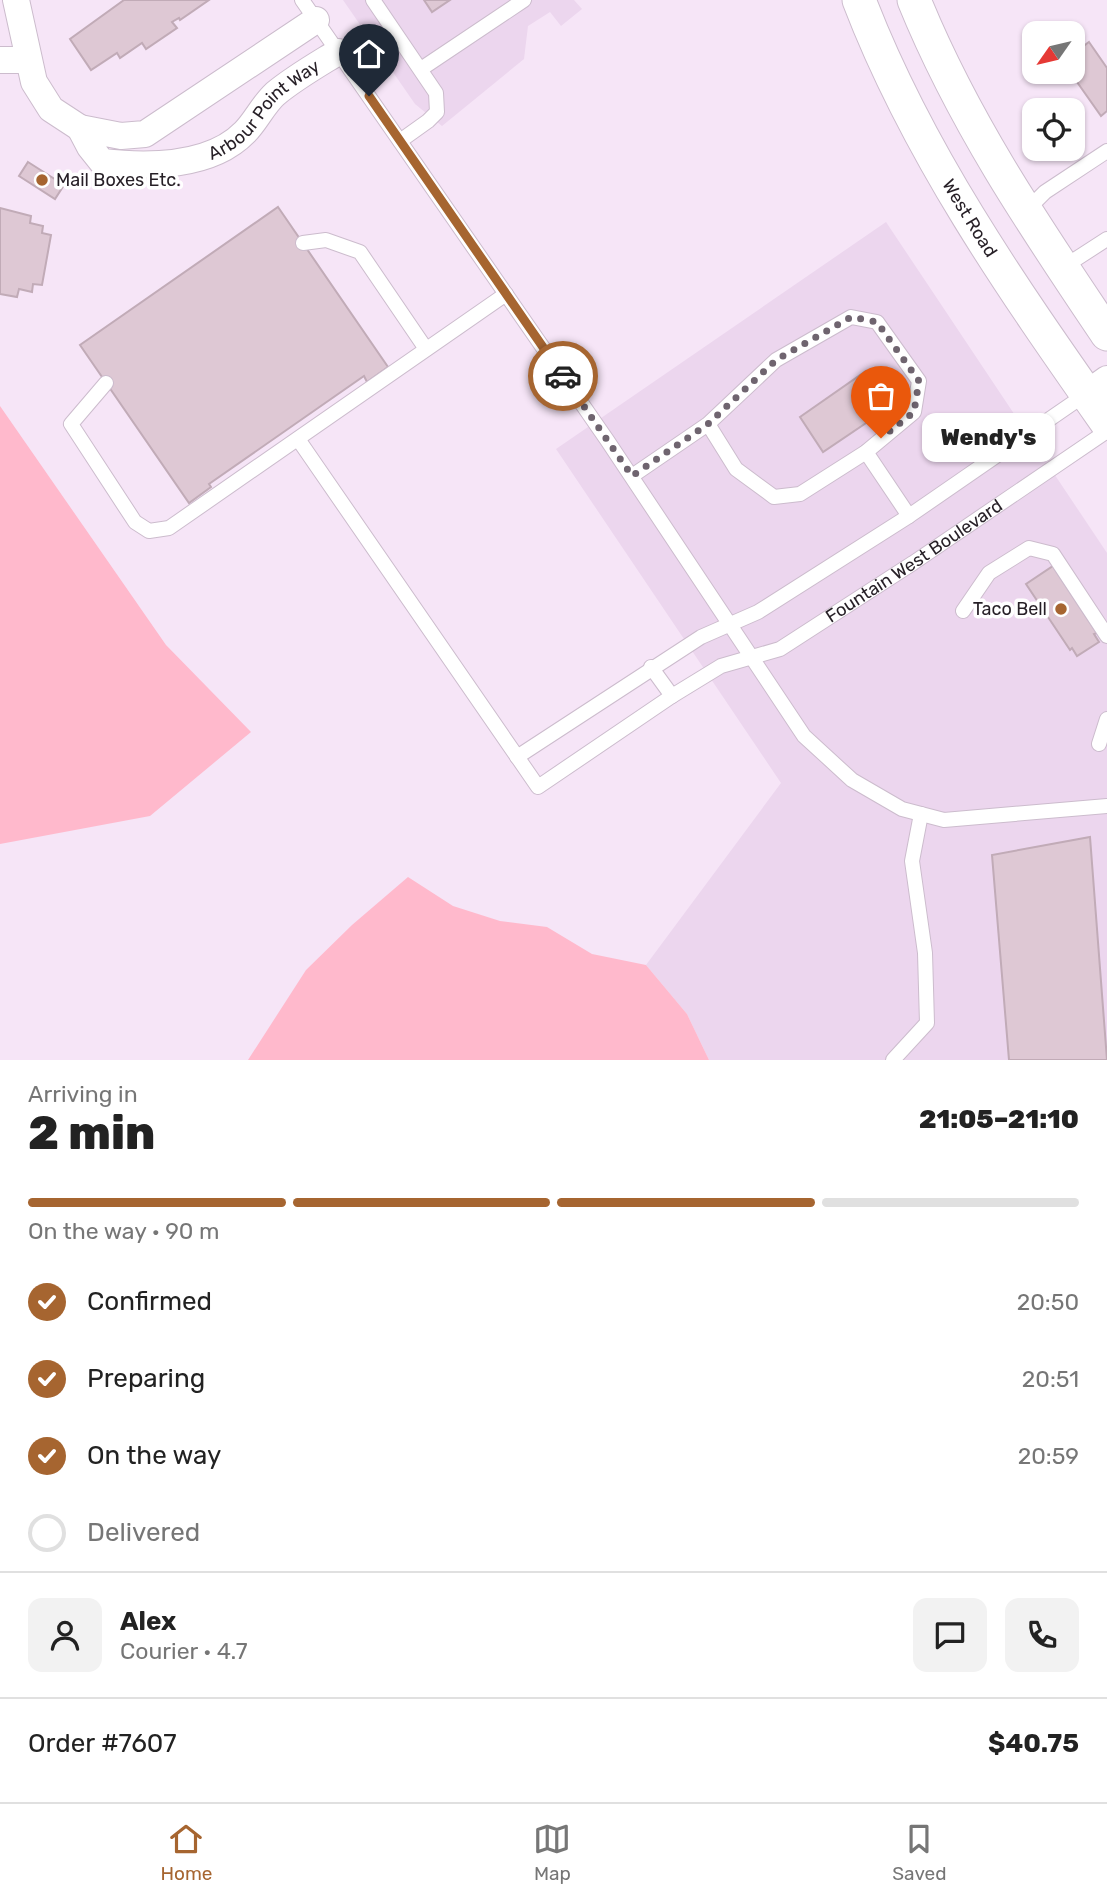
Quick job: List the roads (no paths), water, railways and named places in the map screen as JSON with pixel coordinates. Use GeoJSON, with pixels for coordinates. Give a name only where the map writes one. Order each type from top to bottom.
{"type":"FeatureCollection","features":[{"type":"Feature","properties":{"kind":"street","name":"Arbour Point Way"},"geometry":{"type":"LineString","coordinates":[[16,0],[34,82],[51,109],[80,128],[121,136],[145,134],[309,10]]}},
{"type":"Feature","properties":{"kind":"street","name":"West Road"},"geometry":{"type":"LineString","coordinates":[[859,0],[900,94],[950,188],[1014,289],[1097,386],[1107,423]]}},
{"type":"Feature","properties":{"kind":"street"},"geometry":{"type":"LineString","coordinates":[[914,0],[932,44],[977,132],[1025,212],[1107,334]]}},
{"type":"Feature","properties":{"kind":"street","name":"Arbour Point Way"},"geometry":{"type":"LineString","coordinates":[[80,128],[102,162],[127,165],[206,157],[226,148],[246,132],[275,94],[338,52]]}},
{"type":"Feature","properties":{"kind":"street"},"geometry":{"type":"LineString","coordinates":[[0,60],[28,60]]}},
{"type":"Feature","properties":{"kind":"lane"},"geometry":{"type":"LineString","coordinates":[[373,0],[436,93],[437,112],[400,141]]}},
{"type":"Feature","properties":{"kind":"lane"},"geometry":{"type":"LineString","coordinates":[[421,69],[524,0]]}},
{"type":"Feature","properties":{"kind":"lane"},"geometry":{"type":"LineString","coordinates":[[309,10],[632,476],[804,736],[852,780],[902,809],[944,820],[1107,806]]}},
{"type":"Feature","properties":{"kind":"lane"},"geometry":{"type":"LineString","coordinates":[[1025,212],[1045,192],[1107,151]]}},
{"type":"Feature","properties":{"kind":"lane"},"geometry":{"type":"LineString","coordinates":[[1062,268],[1107,239]]}},
{"type":"Feature","properties":{"kind":"lane"},"geometry":{"type":"LineString","coordinates":[[303,243],[326,240],[360,252],[426,349]]}},
{"type":"Feature","properties":{"kind":"lane"},"geometry":{"type":"LineString","coordinates":[[106,383],[71,424],[135,522],[149,531],[169,528],[506,293]]}},
{"type":"Feature","properties":{"kind":"lane"},"geometry":{"type":"LineString","coordinates":[[632,476],[708,424],[776,360],[851,317],[877,322],[919,381],[914,412],[866,452],[800,494],[774,497],[736,469],[708,424]]}},
{"type":"Feature","properties":{"kind":"lane"},"geometry":{"type":"LineString","coordinates":[[298,439],[517,757],[701,636],[758,612],[909,516],[1097,386]]}},
{"type":"Feature","properties":{"kind":"lane","name":"Fountain West Boulevard"},"geometry":{"type":"LineString","coordinates":[[517,757],[538,787],[672,696],[722,666],[780,649],[913,563],[1107,431]]}},
{"type":"Feature","properties":{"kind":"lane"},"geometry":{"type":"LineString","coordinates":[[866,452],[909,516]]}},
{"type":"Feature","properties":{"kind":"lane"},"geometry":{"type":"LineString","coordinates":[[963,611],[989,573],[1028,548],[1053,554],[1107,636]]}},
{"type":"Feature","properties":{"kind":"lane"},"geometry":{"type":"LineString","coordinates":[[651,667],[672,696]]}},
{"type":"Feature","properties":{"kind":"lane"},"geometry":{"type":"LineString","coordinates":[[1099,744],[1107,719]]}},
{"type":"Feature","properties":{"kind":"lane"},"geometry":{"type":"LineString","coordinates":[[892,1060],[927,1023],[925,953],[912,861],[921,814]]}},
{"type":"Feature","properties":{"kind":"place","name":"Mail Boxes Etc."},"geometry":{"type":"Point","coordinates":[42,180]}},
{"type":"Feature","properties":{"kind":"place","name":"Wendy's"},"geometry":{"type":"Point","coordinates":[881,438]}},
{"type":"Feature","properties":{"kind":"place","name":"Taco Bell"},"geometry":{"type":"Point","coordinates":[1061,609]}}]}
